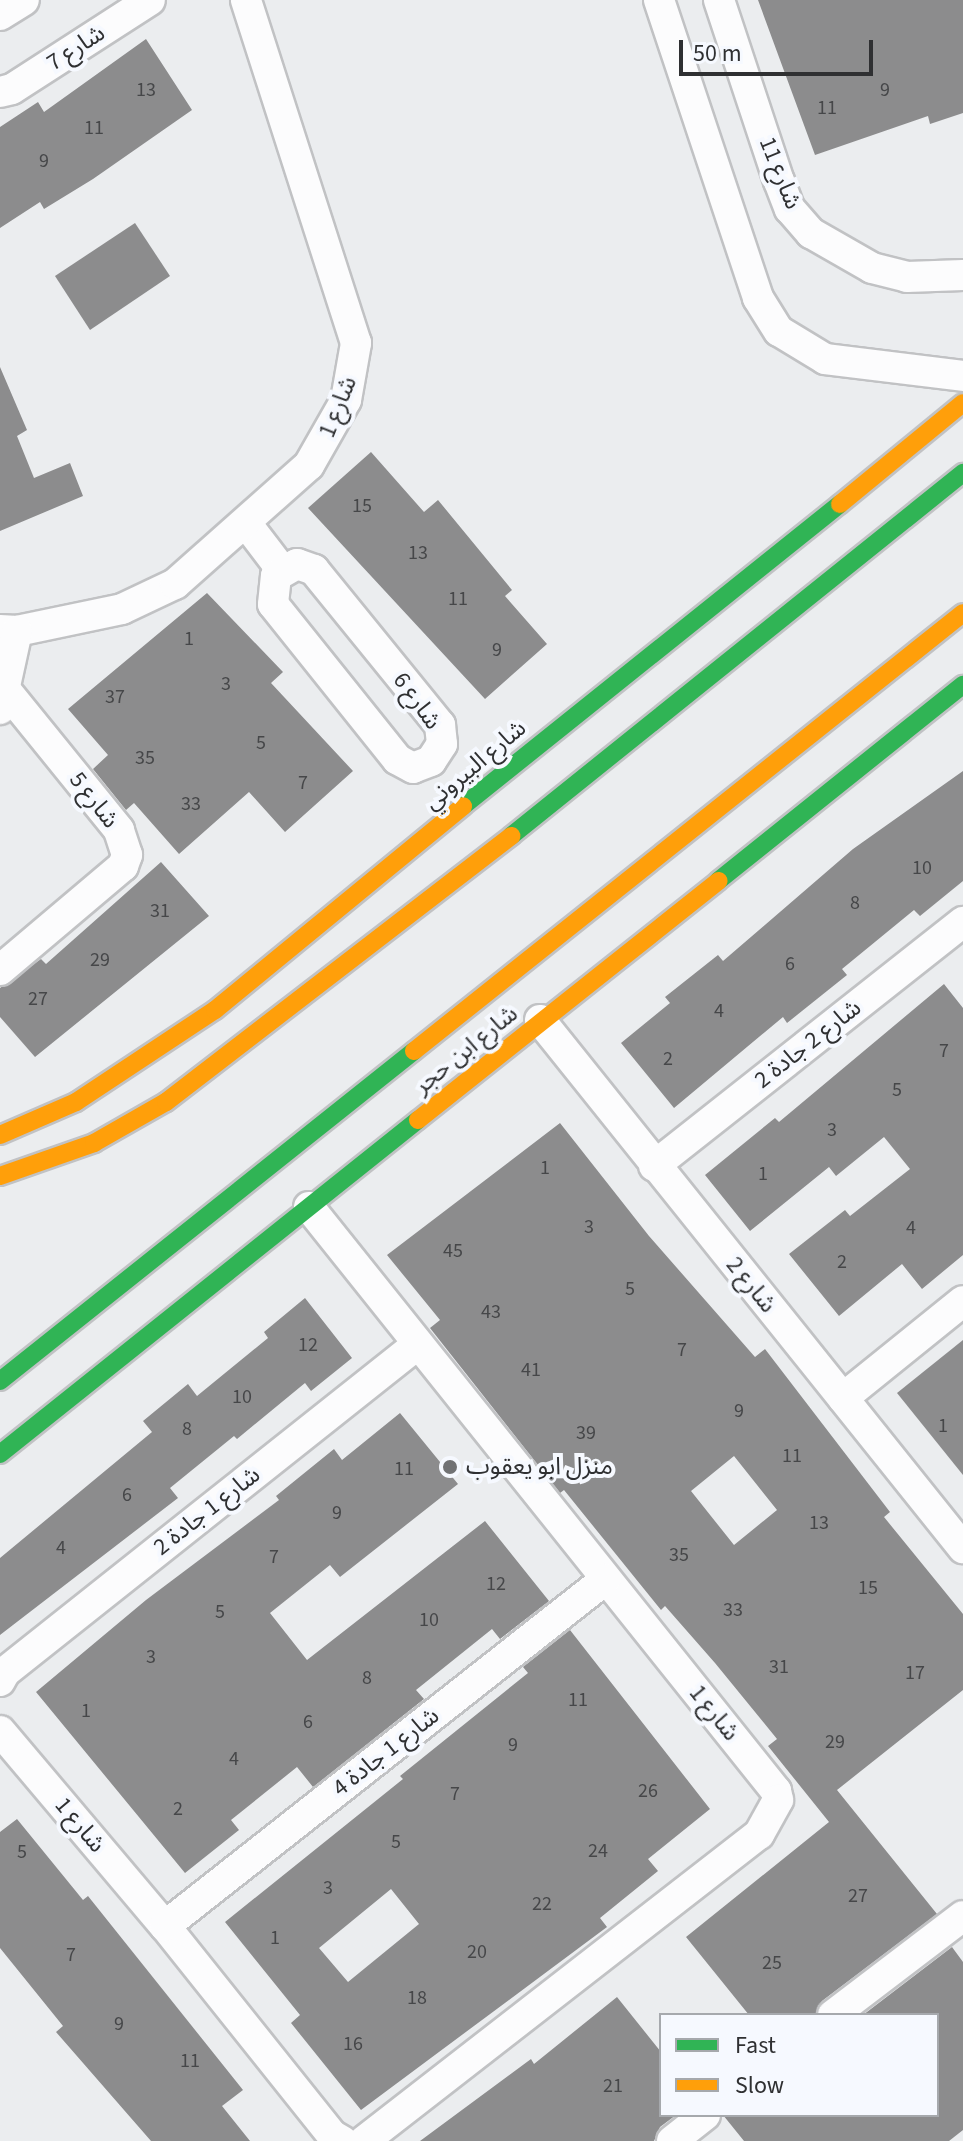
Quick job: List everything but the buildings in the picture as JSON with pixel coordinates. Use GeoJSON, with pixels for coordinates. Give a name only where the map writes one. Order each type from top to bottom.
{"type":"FeatureCollection","features":[{"type":"Feature","properties":{"kind":"main road","name":"شارع البيروني"},"geometry":{"type":"LineString","coordinates":[[0,1135],[76,1102],[215,1010],[608,686],[764,567],[963,403]]}},
{"type":"Feature","properties":{"kind":"main road"},"geometry":{"type":"LineString","coordinates":[[0,1176],[94,1143],[166,1102],[422,906],[963,473]]}},
{"type":"Feature","properties":{"kind":"main road","name":"شارع ابن حجر"},"geometry":{"type":"LineString","coordinates":[[0,1381],[963,613]]}},
{"type":"Feature","properties":{"kind":"main road","name":"شارع ابن حجر"},"geometry":{"type":"LineString","coordinates":[[0,1454],[785,826],[827,784],[963,685]]}},
{"type":"Feature","properties":{"kind":"main road"},"geometry":{"type":"LineString","coordinates":[[800,761],[806,739]]}},
{"type":"Feature","properties":{"kind":"main road"},"geometry":{"type":"LineString","coordinates":[[743,789],[774,800],[785,826]]}},
{"type":"Feature","properties":{"kind":"main road"},"geometry":{"type":"LineString","coordinates":[[391,867],[399,893],[422,906]]}},
{"type":"Feature","properties":{"kind":"main road"},"geometry":{"type":"LineString","coordinates":[[351,899],[376,911],[382,937]]}},
{"type":"Feature","properties":{"kind":"street"},"geometry":{"type":"LineString","coordinates":[[0,15],[24,0]]}},
{"type":"Feature","properties":{"kind":"street","name":"شارع 7"},"geometry":{"type":"LineString","coordinates":[[0,92],[12,89],[150,0]]}},
{"type":"Feature","properties":{"kind":"street","name":"شارع 1"},"geometry":{"type":"LineString","coordinates":[[9,631],[122,609],[175,584],[309,465],[333,430],[353,373],[356,343],[246,0]]}},
{"type":"Feature","properties":{"kind":"street"},"geometry":{"type":"LineString","coordinates":[[659,0],[758,298],[779,331],[825,359],[963,376]]}},
{"type":"Feature","properties":{"kind":"street","name":"شارع 11"},"geometry":{"type":"LineString","coordinates":[[719,0],[790,209],[811,233],[872,268],[907,277],[963,275]]}},
{"type":"Feature","properties":{"kind":"street"},"geometry":{"type":"LineString","coordinates":[[246,523],[281,569]]}},
{"type":"Feature","properties":{"kind":"street","name":"شارع 6"},"geometry":{"type":"LineString","coordinates":[[297,564],[314,570],[440,725],[442,744],[431,761],[413,768],[397,759],[273,604],[272,584],[281,569],[297,564]]}},
{"type":"Feature","properties":{"kind":"street","name":"شارع 5"},"geometry":{"type":"LineString","coordinates":[[0,970],[123,866],[127,855],[119,830],[3,700],[9,631]]}},
{"type":"Feature","properties":{"kind":"street","name":"شارع 2 جادة 2"},"geometry":{"type":"LineString","coordinates":[[654,1166],[963,922]]}},
{"type":"Feature","properties":{"kind":"street","name":"شارع 2"},"geometry":{"type":"LineString","coordinates":[[540,1020],[963,1548]]}},
{"type":"Feature","properties":{"kind":"street","name":"شارع 1"},"geometry":{"type":"LineString","coordinates":[[309,1207],[776,1791],[775,1811],[759,1834],[364,2141]]}},
{"type":"Feature","properties":{"kind":"street"},"geometry":{"type":"LineString","coordinates":[[843,1398],[963,1301]]}},
{"type":"Feature","properties":{"kind":"street","name":"شارع 1 جادة 2"},"geometry":{"type":"LineString","coordinates":[[0,1681],[5,1672],[418,1344]]}},
{"type":"Feature","properties":{"kind":"street","name":"شارع 1 جادة 4"},"geometry":{"type":"LineString","coordinates":[[165,1926],[606,1579]]}},
{"type":"Feature","properties":{"kind":"street","name":"شارع 1"},"geometry":{"type":"LineString","coordinates":[[0,1731],[165,1926],[332,2135],[342,2141]]}},
{"type":"Feature","properties":{"kind":"street"},"geometry":{"type":"LineString","coordinates":[[836,2013],[963,1916]]}},
{"type":"Feature","properties":{"kind":"street"},"geometry":{"type":"LineString","coordinates":[[672,2141],[702,2117]]}},
{"type":"Feature","properties":{"kind":"traffic: fast"},"geometry":{"type":"LineString","coordinates":[[511,836],[963,473]]}},
{"type":"Feature","properties":{"kind":"traffic: fast"},"geometry":{"type":"LineString","coordinates":[[463,806],[840,504]]}},
{"type":"Feature","properties":{"kind":"traffic: fast"},"geometry":{"type":"LineString","coordinates":[[718,881],[963,685]]}},
{"type":"Feature","properties":{"kind":"traffic: fast"},"geometry":{"type":"LineString","coordinates":[[0,1381],[414,1051]]}},
{"type":"Feature","properties":{"kind":"traffic: fast"},"geometry":{"type":"LineString","coordinates":[[0,1454],[418,1120]]}},
{"type":"Feature","properties":{"kind":"traffic: slow"},"geometry":{"type":"LineString","coordinates":[[840,504],[963,403]]}},
{"type":"Feature","properties":{"kind":"traffic: slow"},"geometry":{"type":"LineString","coordinates":[[414,1051],[963,613]]}},
{"type":"Feature","properties":{"kind":"traffic: slow"},"geometry":{"type":"LineString","coordinates":[[0,1135],[76,1102],[215,1010],[463,806]]}},
{"type":"Feature","properties":{"kind":"traffic: slow"},"geometry":{"type":"LineString","coordinates":[[0,1176],[94,1143],[166,1102],[511,836]]}},
{"type":"Feature","properties":{"kind":"traffic: slow"},"geometry":{"type":"LineString","coordinates":[[418,1120],[718,881]]}},
{"type":"Feature","properties":{"kind":"place","name":"منزل ابو يعقوب"},"geometry":{"type":"Point","coordinates":[450,1467]}}]}
